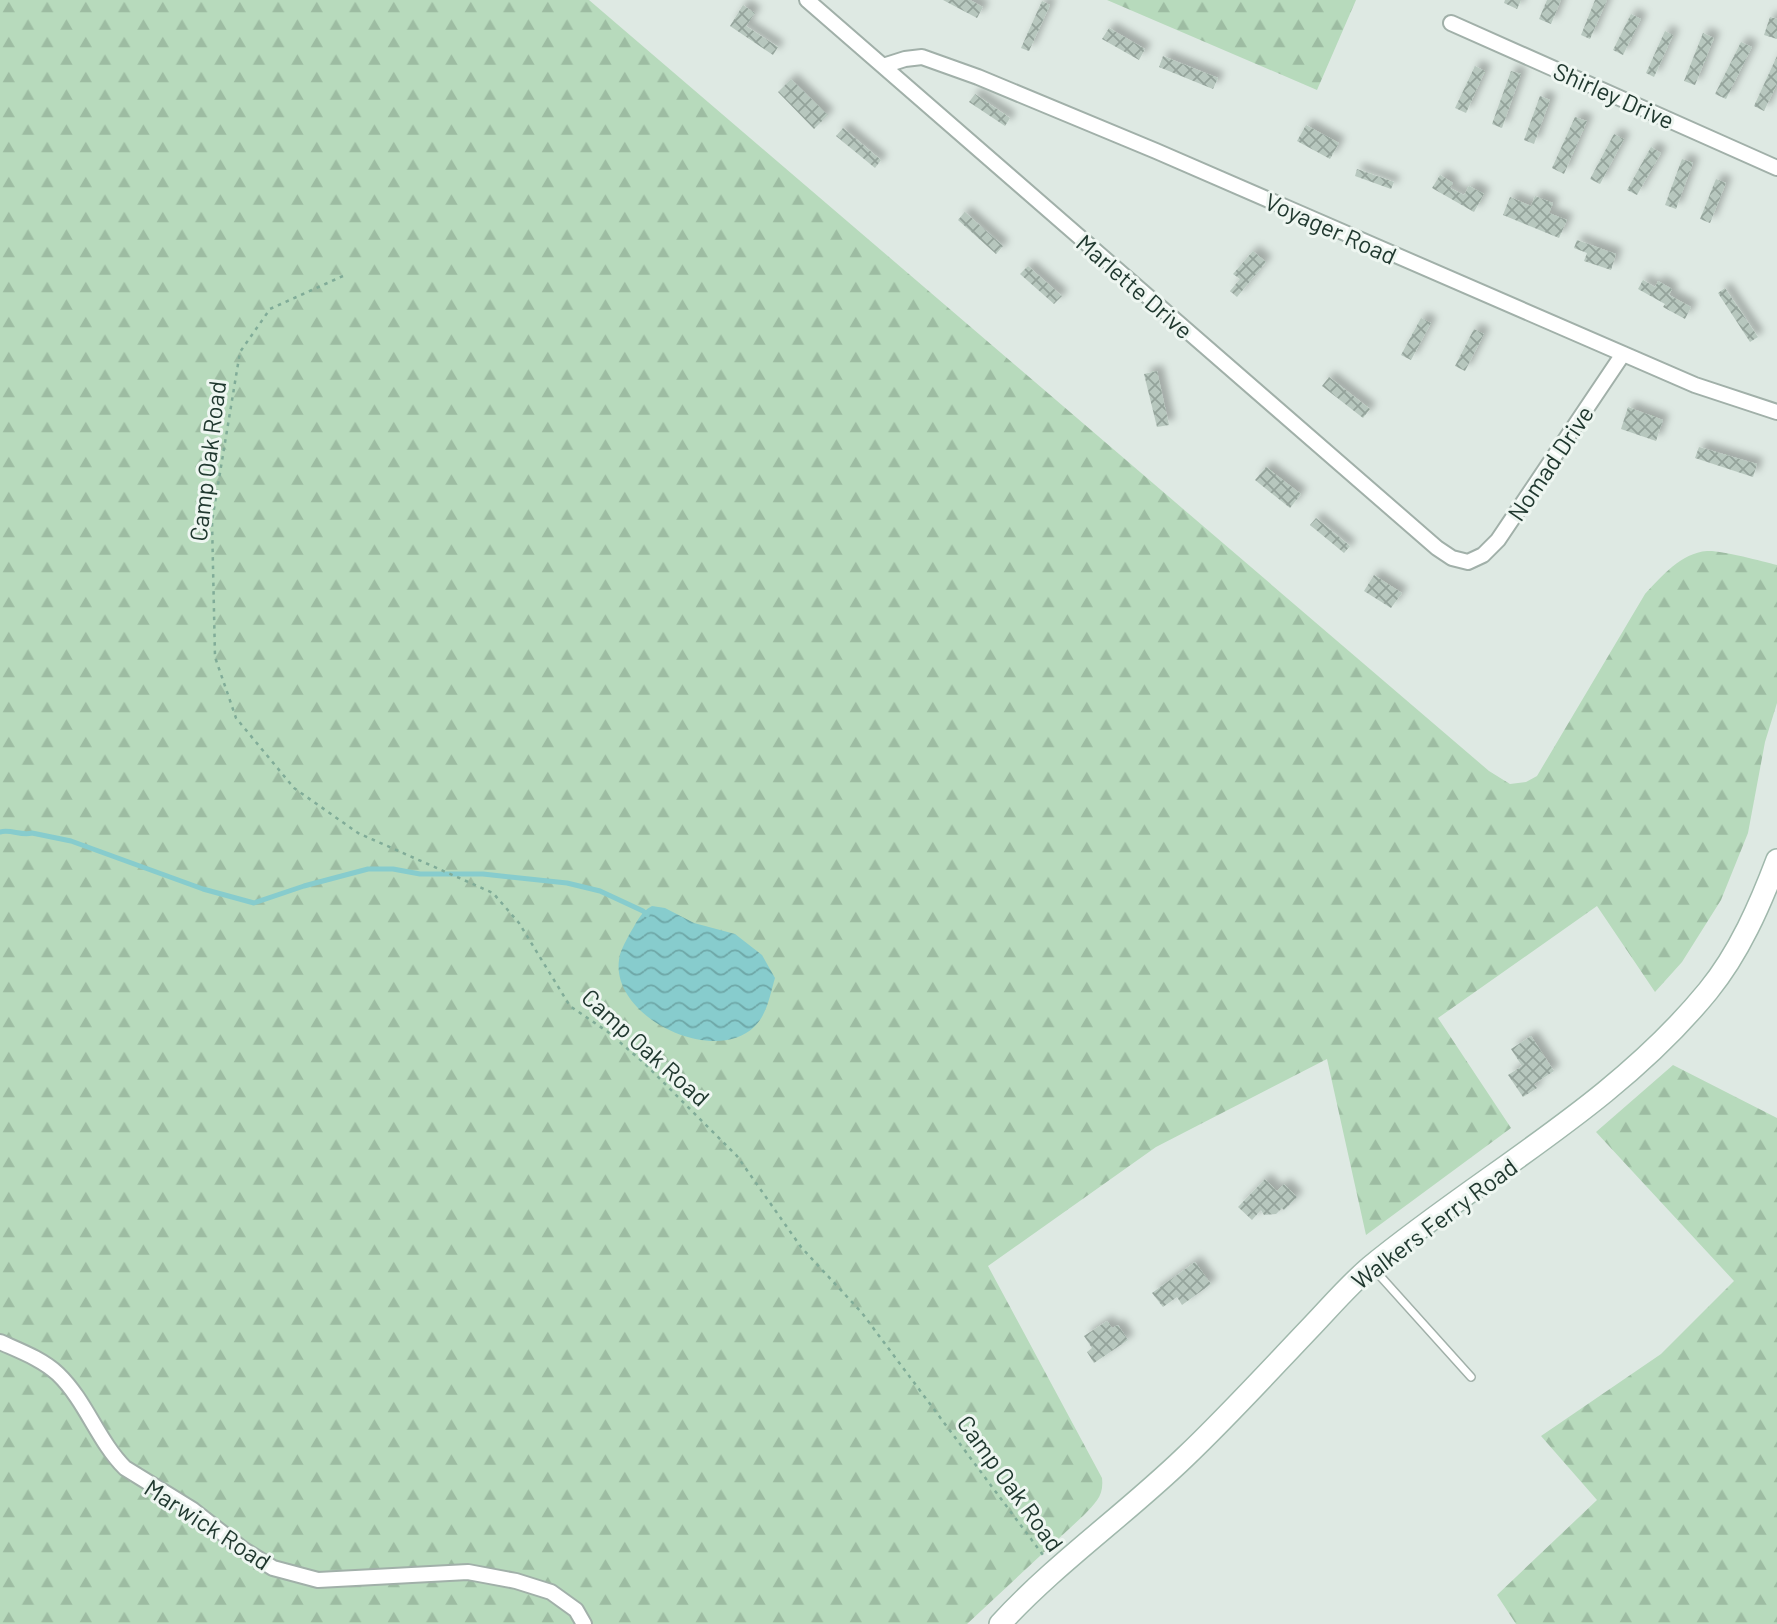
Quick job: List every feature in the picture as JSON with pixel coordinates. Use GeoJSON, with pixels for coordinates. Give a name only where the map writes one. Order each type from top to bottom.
{"type":"FeatureCollection","features":[{"type":"Feature","properties":{"kind":"street","name":"Marlette Drive"},"geometry":{"type":"LineString","coordinates":[[807,0],[1437,548],[1452,558],[1468,562]]}},
{"type":"Feature","properties":{"kind":"street","name":"Shirley Drive"},"geometry":{"type":"LineString","coordinates":[[1451,23],[1777,168]]}},
{"type":"Feature","properties":{"kind":"street","name":"Voyager Road"},"geometry":{"type":"LineString","coordinates":[[884,66],[922,57],[978,76],[1695,385],[1777,412]]}},
{"type":"Feature","properties":{"kind":"street","name":"Nomad Drive"},"geometry":{"type":"LineString","coordinates":[[1468,562],[1483,555],[1498,540],[1622,354]]}},
{"type":"Feature","properties":{"kind":"street","name":"Walkers Ferry Road"},"geometry":{"type":"LineString","coordinates":[[1000,1624],[1187,1456],[1351,1284],[1436,1217],[1581,1113],[1631,1072],[1671,1033],[1708,991],[1732,955],[1762,898],[1777,860]]}},
{"type":"Feature","properties":{"kind":"street","name":"Marwick Road"},"geometry":{"type":"LineString","coordinates":[[0,1342],[36,1359],[58,1374],[79,1399],[116,1459],[125,1468],[193,1510],[273,1568],[318,1580],[468,1572],[516,1581],[551,1592],[576,1610],[584,1624]]}},
{"type":"Feature","properties":{"kind":"lane"},"geometry":{"type":"LineString","coordinates":[[1372,1266],[1471,1377]]}},
{"type":"Feature","properties":{"kind":"path","name":"Camp Oak Road"},"geometry":{"type":"LineString","coordinates":[[343,276],[270,309],[240,352],[212,521],[215,657],[236,718],[294,788],[358,833],[493,893],[519,923],[570,1006],[608,1032],[644,1063],[737,1156],[801,1247],[862,1313],[1055,1572]]}},
{"type":"Feature","properties":{"kind":"green space"},"geometry":{"type":"Polygon","coordinates":[[[0,0],[589,0],[1489,771],[1510,784],[1526,782],[1537,776],[1645,594],[1673,566],[1689,556],[1707,551],[1777,565],[1777,703],[1765,742],[1748,833],[1721,900],[1682,962],[1655,992],[1597,906],[1438,1018],[1511,1128],[1366,1235],[1327,1059],[1156,1147],[988,1266],[1102,1478],[1102,1490],[1084,1515],[967,1624],[0,1624],[0,0]]]}},
{"type":"Feature","properties":{"kind":"green space"},"geometry":{"type":"Polygon","coordinates":[[[1107,0],[1356,0],[1317,90],[1107,0]]]}},
{"type":"Feature","properties":{"kind":"green space"},"geometry":{"type":"Polygon","coordinates":[[[1673,1065],[1777,1118],[1777,1624],[1516,1624],[1497,1595],[1597,1500],[1541,1436],[1661,1354],[1734,1281],[1596,1132],[1673,1065]]]}},
{"type":"Feature","properties":{"kind":"water"},"geometry":{"type":"Polygon","coordinates":[[[652,906],[665,908],[694,923],[735,934],[762,955],[775,978],[765,1011],[754,1027],[736,1038],[714,1041],[691,1038],[668,1030],[647,1017],[631,1000],[621,981],[619,960],[624,944],[639,919],[652,906]]]}},
{"type":"Feature","properties":{"kind":"building"},"geometry":{"type":"Polygon","coordinates":[[[943,0],[970,0],[983,7],[977,18],[943,0]]]}},
{"type":"Feature","properties":{"kind":"building"},"geometry":{"type":"Polygon","coordinates":[[[1505,0],[1521,0],[1517,9],[1504,3],[1505,0]]]}},
{"type":"Feature","properties":{"kind":"building"},"geometry":{"type":"Polygon","coordinates":[[[1547,0],[1561,0],[1551,24],[1539,19],[1547,0]]]}},
{"type":"Feature","properties":{"kind":"building"},"geometry":{"type":"Polygon","coordinates":[[[1595,0],[1607,0],[1590,39],[1581,35],[1595,0]]]}},
{"type":"Feature","properties":{"kind":"building"},"geometry":{"type":"Polygon","coordinates":[[[1042,1],[1050,5],[1029,51],[1021,48],[1042,1]]]}},
{"type":"Feature","properties":{"kind":"building"},"geometry":{"type":"Polygon","coordinates":[[[743,5],[755,13],[746,26],[778,47],[773,55],[730,26],[743,5]]]}},
{"type":"Feature","properties":{"kind":"building"},"geometry":{"type":"Polygon","coordinates":[[[1631,14],[1641,19],[1623,55],[1613,50],[1631,14]]]}},
{"type":"Feature","properties":{"kind":"building"},"geometry":{"type":"Polygon","coordinates":[[[1770,17],[1777,19],[1777,39],[1764,35],[1770,17]]]}},
{"type":"Feature","properties":{"kind":"building"},"geometry":{"type":"Polygon","coordinates":[[[1109,28],[1145,49],[1139,60],[1102,39],[1109,28]]]}},
{"type":"Feature","properties":{"kind":"building"},"geometry":{"type":"Polygon","coordinates":[[[1665,31],[1673,35],[1654,77],[1646,73],[1665,31]]]}},
{"type":"Feature","properties":{"kind":"building"},"geometry":{"type":"Polygon","coordinates":[[[1703,33],[1714,38],[1695,85],[1684,81],[1703,33]]]}},
{"type":"Feature","properties":{"kind":"building"},"geometry":{"type":"Polygon","coordinates":[[[1741,42],[1752,47],[1726,99],[1715,94],[1741,42]]]}},
{"type":"Feature","properties":{"kind":"building"},"geometry":{"type":"Polygon","coordinates":[[[1163,56],[1218,78],[1213,89],[1159,67],[1163,56]]]}},
{"type":"Feature","properties":{"kind":"building"},"geometry":{"type":"Polygon","coordinates":[[[1777,56],[1777,84],[1764,111],[1754,106],[1777,56]]]}},
{"type":"Feature","properties":{"kind":"building"},"geometry":{"type":"Polygon","coordinates":[[[1475,66],[1485,71],[1466,113],[1455,108],[1475,66]]]}},
{"type":"Feature","properties":{"kind":"building"},"geometry":{"type":"Polygon","coordinates":[[[1511,71],[1521,74],[1502,128],[1492,124],[1511,71]]]}},
{"type":"Feature","properties":{"kind":"building"},"geometry":{"type":"Polygon","coordinates":[[[791,79],[828,115],[814,129],[778,92],[791,79]]]}},
{"type":"Feature","properties":{"kind":"building"},"geometry":{"type":"Polygon","coordinates":[[[975,94],[1010,118],[1005,126],[969,102],[975,94]]]}},
{"type":"Feature","properties":{"kind":"building"},"geometry":{"type":"Polygon","coordinates":[[[1540,96],[1550,100],[1534,144],[1524,140],[1540,96]]]}},
{"type":"Feature","properties":{"kind":"building"},"geometry":{"type":"Polygon","coordinates":[[[1575,117],[1587,121],[1564,174],[1552,168],[1575,117]]]}},
{"type":"Feature","properties":{"kind":"building"},"geometry":{"type":"Polygon","coordinates":[[[1306,125],[1339,143],[1330,159],[1297,141],[1306,125]]]}},
{"type":"Feature","properties":{"kind":"building"},"geometry":{"type":"Polygon","coordinates":[[[843,128],[881,160],[875,168],[836,136],[843,128]]]}},
{"type":"Feature","properties":{"kind":"building"},"geometry":{"type":"Polygon","coordinates":[[[1614,134],[1624,139],[1600,184],[1590,179],[1614,134]]]}},
{"type":"Feature","properties":{"kind":"building"},"geometry":{"type":"Polygon","coordinates":[[[1651,147],[1661,153],[1637,195],[1627,190],[1651,147]]]}},
{"type":"Feature","properties":{"kind":"building"},"geometry":{"type":"Polygon","coordinates":[[[1682,159],[1693,163],[1676,209],[1665,205],[1682,159]]]}},
{"type":"Feature","properties":{"kind":"building"},"geometry":{"type":"Polygon","coordinates":[[[1357,169],[1394,182],[1391,189],[1355,176],[1357,169]]]}},
{"type":"Feature","properties":{"kind":"building"},"geometry":{"type":"Polygon","coordinates":[[[1440,175],[1453,183],[1450,188],[1464,195],[1469,186],[1484,194],[1474,212],[1432,188],[1440,175]]]}},
{"type":"Feature","properties":{"kind":"building"},"geometry":{"type":"Polygon","coordinates":[[[1716,179],[1726,183],[1710,223],[1700,219],[1716,179]]]}},
{"type":"Feature","properties":{"kind":"building"},"geometry":{"type":"Polygon","coordinates":[[[1535,196],[1553,203],[1549,213],[1567,220],[1559,238],[1503,215],[1510,197],[1531,206],[1535,196]]]}},
{"type":"Feature","properties":{"kind":"building"},"geometry":{"type":"Polygon","coordinates":[[[965,212],[1003,246],[996,254],[958,220],[965,212]]]}},
{"type":"Feature","properties":{"kind":"building"},"geometry":{"type":"Polygon","coordinates":[[[1577,240],[1616,254],[1611,270],[1584,261],[1587,253],[1574,248],[1577,240]]]}},
{"type":"Feature","properties":{"kind":"building"},"geometry":{"type":"Polygon","coordinates":[[[1253,251],[1266,262],[1237,297],[1230,291],[1240,279],[1233,274],[1253,251]]]}},
{"type":"Feature","properties":{"kind":"building"},"geometry":{"type":"Polygon","coordinates":[[[1028,266],[1062,296],[1054,304],[1020,274],[1028,266]]]}},
{"type":"Feature","properties":{"kind":"building"},"geometry":{"type":"Polygon","coordinates":[[[1643,280],[1655,287],[1658,281],[1672,289],[1669,295],[1691,307],[1685,319],[1638,289],[1643,280]]]}},
{"type":"Feature","properties":{"kind":"building"},"geometry":{"type":"Polygon","coordinates":[[[1725,288],[1758,337],[1750,342],[1718,293],[1725,288]]]}},
{"type":"Feature","properties":{"kind":"building"},"geometry":{"type":"Polygon","coordinates":[[[1421,318],[1431,323],[1411,360],[1401,355],[1421,318]]]}},
{"type":"Feature","properties":{"kind":"building"},"geometry":{"type":"Polygon","coordinates":[[[1474,329],[1484,334],[1465,371],[1455,366],[1474,329]]]}},
{"type":"Feature","properties":{"kind":"building"},"geometry":{"type":"Polygon","coordinates":[[[1157,371],[1169,425],[1157,427],[1144,374],[1157,371]]]}},
{"type":"Feature","properties":{"kind":"building"},"geometry":{"type":"Polygon","coordinates":[[[1329,377],[1370,409],[1363,418],[1322,386],[1329,377]]]}},
{"type":"Feature","properties":{"kind":"building"},"geometry":{"type":"Polygon","coordinates":[[[1628,407],[1663,420],[1656,441],[1621,429],[1628,407]]]}},
{"type":"Feature","properties":{"kind":"building"},"geometry":{"type":"Polygon","coordinates":[[[1699,447],[1757,464],[1753,477],[1695,458],[1699,447]]]}},
{"type":"Feature","properties":{"kind":"building"},"geometry":{"type":"Polygon","coordinates":[[[1266,467],[1301,494],[1290,508],[1255,480],[1266,467]]]}},
{"type":"Feature","properties":{"kind":"building"},"geometry":{"type":"Polygon","coordinates":[[[1316,518],[1350,546],[1344,553],[1310,525],[1316,518]]]}},
{"type":"Feature","properties":{"kind":"building"},"geometry":{"type":"Polygon","coordinates":[[[1374,575],[1402,593],[1391,608],[1364,591],[1374,575]]]}},
{"type":"Feature","properties":{"kind":"building"},"geometry":{"type":"Polygon","coordinates":[[[1531,1036],[1554,1071],[1534,1084],[1537,1088],[1523,1097],[1508,1075],[1522,1066],[1511,1049],[1531,1036]]]}},
{"type":"Feature","properties":{"kind":"building"},"geometry":{"type":"Polygon","coordinates":[[[1265,1179],[1277,1191],[1284,1184],[1297,1197],[1284,1210],[1282,1208],[1276,1214],[1264,1215],[1261,1210],[1252,1220],[1238,1207],[1265,1179]]]}},
{"type":"Feature","properties":{"kind":"building"},"geometry":{"type":"Polygon","coordinates":[[[1195,1262],[1211,1284],[1182,1305],[1177,1297],[1163,1307],[1152,1293],[1195,1262]]]}},
{"type":"Feature","properties":{"kind":"building"},"geometry":{"type":"Polygon","coordinates":[[[1107,1321],[1112,1328],[1118,1325],[1128,1340],[1094,1363],[1087,1352],[1092,1348],[1084,1336],[1107,1321]]]}},
{"type":"Feature","properties":{"kind":"waterway"},"geometry":{"type":"LineString","coordinates":[[0,832],[32,833],[71,841],[203,889],[254,903],[368,869],[393,869],[420,874],[483,874],[567,883],[600,891],[647,915]]}}]}
